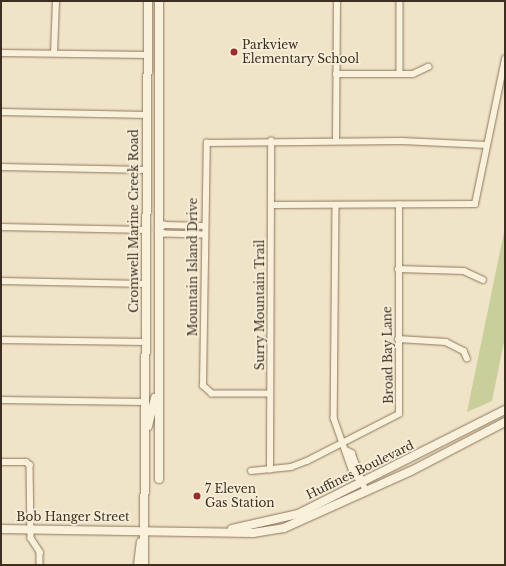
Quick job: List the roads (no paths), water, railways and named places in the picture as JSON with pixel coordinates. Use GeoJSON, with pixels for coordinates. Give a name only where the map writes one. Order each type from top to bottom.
{"type":"FeatureCollection","features":[{"type":"Feature","properties":{"kind":"main road","name":"Cromwell Marine Creek Road"},"geometry":{"type":"LineString","coordinates":[[144,565],[148,1]]}},
{"type":"Feature","properties":{"kind":"main road","name":"Cromwell Marine Creek Road"},"geometry":{"type":"LineString","coordinates":[[159,1],[159,479]]}},
{"type":"Feature","properties":{"kind":"main road"},"geometry":{"type":"LineString","coordinates":[[148,55],[159,55]]}},
{"type":"Feature","properties":{"kind":"main road"},"geometry":{"type":"LineString","coordinates":[[147,230],[158,230]]}},
{"type":"Feature","properties":{"kind":"main road","name":"Cromwell Marine Creek Road"},"geometry":{"type":"LineString","coordinates":[[145,441],[158,384]]}},
{"type":"Feature","properties":{"kind":"main road","name":"Huffines Boulevard"},"geometry":{"type":"LineString","coordinates":[[219,532],[298,514],[505,410]]}},
{"type":"Feature","properties":{"kind":"main road","name":"Huffines Boulevard"},"geometry":{"type":"LineString","coordinates":[[144,530],[253,534],[284,528],[308,520],[505,422]]}},
{"type":"Feature","properties":{"kind":"main road","name":"Bob Hanger Street"},"geometry":{"type":"LineString","coordinates":[[1,529],[144,530]]}},
{"type":"Feature","properties":{"kind":"main road","name":"Cromwell Marine Creek Road"},"geometry":{"type":"LineString","coordinates":[[138,565],[144,530]]}},
{"type":"Feature","properties":{"kind":"street"},"geometry":{"type":"LineString","coordinates":[[54,54],[56,1]]}},
{"type":"Feature","properties":{"kind":"street"},"geometry":{"type":"LineString","coordinates":[[336,141],[337,1]]}},
{"type":"Feature","properties":{"kind":"street"},"geometry":{"type":"LineString","coordinates":[[400,1],[400,74]]}},
{"type":"Feature","properties":{"kind":"street"},"geometry":{"type":"LineString","coordinates":[[1,53],[148,55]]}},
{"type":"Feature","properties":{"kind":"street"},"geometry":{"type":"LineString","coordinates":[[271,205],[474,204],[505,59]]}},
{"type":"Feature","properties":{"kind":"street"},"geometry":{"type":"LineString","coordinates":[[336,74],[419,73],[428,67]]}},
{"type":"Feature","properties":{"kind":"street"},"geometry":{"type":"LineString","coordinates":[[1,112],[147,114]]}},
{"type":"Feature","properties":{"kind":"street"},"geometry":{"type":"LineString","coordinates":[[272,141],[487,145]]}},
{"type":"Feature","properties":{"kind":"street","name":"Surry Mountain Trail"},"geometry":{"type":"LineString","coordinates":[[270,470],[272,141]]}},
{"type":"Feature","properties":{"kind":"street","name":"Mountain Island Drive"},"geometry":{"type":"LineString","coordinates":[[270,394],[212,394],[205,390],[204,226],[206,143],[272,141]]}},
{"type":"Feature","properties":{"kind":"street"},"geometry":{"type":"LineString","coordinates":[[1,167],[147,170]]}},
{"type":"Feature","properties":{"kind":"street"},"geometry":{"type":"LineString","coordinates":[[336,205],[333,409],[354,475],[362,481],[366,491]]}},
{"type":"Feature","properties":{"kind":"street","name":"Broad Bay Lane"},"geometry":{"type":"LineString","coordinates":[[251,471],[270,470],[307,461],[342,440],[399,414],[399,205]]}},
{"type":"Feature","properties":{"kind":"street"},"geometry":{"type":"LineString","coordinates":[[204,226],[164,225],[158,230],[164,234],[204,234]]}},
{"type":"Feature","properties":{"kind":"street"},"geometry":{"type":"LineString","coordinates":[[1,227],[147,230]]}},
{"type":"Feature","properties":{"kind":"street"},"geometry":{"type":"LineString","coordinates":[[398,269],[464,271],[483,280]]}},
{"type":"Feature","properties":{"kind":"street"},"geometry":{"type":"LineString","coordinates":[[1,281],[146,284]]}},
{"type":"Feature","properties":{"kind":"street"},"geometry":{"type":"LineString","coordinates":[[398,339],[446,342],[464,351],[467,358]]}},
{"type":"Feature","properties":{"kind":"street"},"geometry":{"type":"LineString","coordinates":[[1,340],[146,342]]}},
{"type":"Feature","properties":{"kind":"street"},"geometry":{"type":"LineString","coordinates":[[1,400],[145,402]]}},
{"type":"Feature","properties":{"kind":"street"},"geometry":{"type":"LineString","coordinates":[[1,462],[26,462],[30,466],[31,529],[40,565]]}},
{"type":"Feature","properties":{"kind":"place","name":"Parkview Elementary School"},"geometry":{"type":"Point","coordinates":[234,52]}},
{"type":"Feature","properties":{"kind":"place","name":"7 Eleven Gas Station"},"geometry":{"type":"Point","coordinates":[197,496]}}]}
